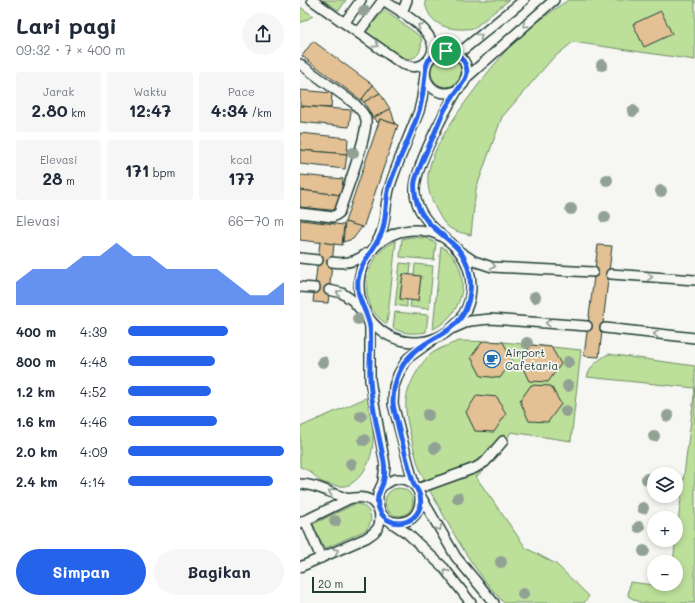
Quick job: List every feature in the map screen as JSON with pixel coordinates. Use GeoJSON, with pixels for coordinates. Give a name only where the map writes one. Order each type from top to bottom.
{"type":"FeatureCollection","features":[{"type":"Feature","properties":{"kind":"lane"},"geometry":{"type":"LineString","coordinates":[[312,0],[360,32],[402,64],[414,67],[420,66],[439,52],[457,51],[464,48],[524,0]]}},
{"type":"Feature","properties":{"kind":"lane"},"geometry":{"type":"LineString","coordinates":[[345,22],[361,0]]}},
{"type":"Feature","properties":{"kind":"lane"},"geometry":{"type":"LineString","coordinates":[[301,565],[321,558],[366,538],[375,532],[380,520],[377,502],[384,482],[384,465],[370,380],[370,326],[360,300],[358,281],[363,262],[379,239],[384,225],[390,187],[419,111],[425,70],[432,50],[432,40],[425,30],[383,0],[360,32]]}},
{"type":"Feature","properties":{"kind":"lane"},"geometry":{"type":"LineString","coordinates":[[402,13],[407,0]]}},
{"type":"Feature","properties":{"kind":"lane"},"geometry":{"type":"LineString","coordinates":[[554,0],[466,79],[458,89],[444,113],[422,162],[415,183],[415,194],[419,210],[425,219],[458,250],[474,261],[492,267],[593,272]]}},
{"type":"Feature","properties":{"kind":"lane"},"geometry":{"type":"LineString","coordinates":[[446,51],[458,55],[463,60],[466,65],[466,79]]}},
{"type":"Feature","properties":{"kind":"lane"},"geometry":{"type":"LineString","coordinates":[[300,64],[355,104],[362,112],[366,121],[364,135],[338,215],[333,217],[300,213]]}},
{"type":"Feature","properties":{"kind":"lane"},"geometry":{"type":"LineString","coordinates":[[425,75],[427,82],[437,91],[444,93],[458,89]]}},
{"type":"Feature","properties":{"kind":"lane"},"geometry":{"type":"LineString","coordinates":[[332,262],[340,263],[352,261],[364,256],[389,235],[408,230],[427,231],[445,238]]}},
{"type":"Feature","properties":{"kind":"lane"},"geometry":{"type":"LineString","coordinates":[[450,330],[462,316],[471,291],[471,282],[467,265],[458,250]]}},
{"type":"Feature","properties":{"kind":"lane"},"geometry":{"type":"LineString","coordinates":[[300,258],[318,260]]}},
{"type":"Feature","properties":{"kind":"lane"},"geometry":{"type":"LineString","coordinates":[[612,274],[695,280]]}},
{"type":"Feature","properties":{"kind":"lane"},"geometry":{"type":"LineString","coordinates":[[300,287],[315,288]]}},
{"type":"Feature","properties":{"kind":"lane"},"geometry":{"type":"LineString","coordinates":[[329,290],[342,293],[352,300],[380,331],[397,340],[416,342],[435,338]]}},
{"type":"Feature","properties":{"kind":"lane"},"geometry":{"type":"LineString","coordinates":[[386,519],[399,523],[412,519],[419,508],[421,501],[416,489],[393,404],[394,386],[399,373],[408,358],[435,338],[470,321],[484,319],[587,326]]}},
{"type":"Feature","properties":{"kind":"lane"},"geometry":{"type":"LineString","coordinates":[[605,328],[695,338]]}},
{"type":"Feature","properties":{"kind":"lane"},"geometry":{"type":"LineString","coordinates":[[416,489],[475,468],[485,462],[503,441]]}},
{"type":"Feature","properties":{"kind":"lane"},"geometry":{"type":"LineString","coordinates":[[380,490],[384,485],[396,480],[408,481],[416,489],[456,558],[494,603]]}},
{"type":"Feature","properties":{"kind":"lane"},"geometry":{"type":"LineString","coordinates":[[300,484],[318,487],[348,499]]}},
{"type":"Feature","properties":{"kind":"lane"},"geometry":{"type":"LineString","coordinates":[[321,558],[303,522],[348,499],[359,497],[364,498],[370,500],[386,519],[406,533],[444,568],[470,603]]}},
{"type":"Feature","properties":{"kind":"green space"},"geometry":{"type":"Polygon","coordinates":[[[323,0],[346,0],[338,10],[323,0]]]}},
{"type":"Feature","properties":{"kind":"green space"},"geometry":{"type":"Polygon","coordinates":[[[425,0],[509,0],[474,28],[457,29],[449,28],[435,21],[430,16],[425,0]]]}},
{"type":"Feature","properties":{"kind":"green space"},"geometry":{"type":"Polygon","coordinates":[[[568,0],[695,0],[695,60],[573,42],[552,59],[502,117],[476,189],[471,235],[453,230],[442,220],[428,188],[428,175],[431,162],[437,148],[454,118],[507,49],[519,37],[568,0]]]}},
{"type":"Feature","properties":{"kind":"green space"},"geometry":{"type":"Polygon","coordinates":[[[300,7],[313,16],[300,23],[300,7]]]}},
{"type":"Feature","properties":{"kind":"green space"},"geometry":{"type":"Polygon","coordinates":[[[384,10],[421,37],[421,47],[417,55],[410,59],[400,56],[366,32],[384,10]]]}},
{"type":"Feature","properties":{"kind":"green space"},"geometry":{"type":"Polygon","coordinates":[[[446,57],[457,61],[461,72],[457,83],[446,87],[435,83],[431,72],[435,61],[446,57]]]}},
{"type":"Feature","properties":{"kind":"green space"},"geometry":{"type":"Polygon","coordinates":[[[410,237],[426,238],[436,243],[434,260],[400,257],[402,239],[410,237]]]}},
{"type":"Feature","properties":{"kind":"green space"},"geometry":{"type":"Polygon","coordinates":[[[396,241],[387,324],[377,316],[370,305],[367,293],[367,281],[370,268],[376,257],[385,248],[396,241]]]}},
{"type":"Feature","properties":{"kind":"green space"},"geometry":{"type":"Polygon","coordinates":[[[441,246],[452,255],[459,266],[462,276],[462,287],[456,307],[450,316],[433,329],[441,246]]]}},
{"type":"Feature","properties":{"kind":"green space"},"geometry":{"type":"Polygon","coordinates":[[[400,263],[411,264],[410,275],[403,274],[400,298],[407,299],[407,307],[395,305],[400,263]]]}},
{"type":"Feature","properties":{"kind":"green space"},"geometry":{"type":"Polygon","coordinates":[[[415,264],[433,266],[429,309],[410,307],[411,300],[418,300],[421,276],[414,275],[415,264]]]}},
{"type":"Feature","properties":{"kind":"green space"},"geometry":{"type":"Polygon","coordinates":[[[395,312],[428,315],[426,332],[409,333],[393,328],[395,312]]]}},
{"type":"Feature","properties":{"kind":"green space"},"geometry":{"type":"Polygon","coordinates":[[[459,341],[503,342],[581,350],[571,441],[511,432],[493,462],[476,477],[526,548],[556,564],[589,596],[584,603],[504,603],[476,569],[452,531],[425,482],[417,461],[408,424],[406,414],[407,395],[412,381],[425,360],[434,352],[459,341]]]}},
{"type":"Feature","properties":{"kind":"green space"},"geometry":{"type":"Polygon","coordinates":[[[608,354],[695,366],[695,388],[587,377],[590,369],[608,354]]]}},
{"type":"Feature","properties":{"kind":"green space"},"geometry":{"type":"Polygon","coordinates":[[[695,388],[695,603],[641,603],[628,596],[630,582],[647,584],[647,591],[683,591],[683,555],[674,555],[675,547],[683,547],[683,511],[679,511],[680,503],[683,503],[683,483],[695,388]]]}},
{"type":"Feature","properties":{"kind":"green space"},"geometry":{"type":"Polygon","coordinates":[[[368,397],[373,429],[372,451],[364,471],[357,479],[345,486],[330,485],[320,481],[309,471],[300,467],[300,427],[368,397]]]}},
{"type":"Feature","properties":{"kind":"green space"},"geometry":{"type":"Polygon","coordinates":[[[399,488],[405,489],[409,492],[412,496],[412,508],[409,512],[405,515],[399,516],[393,515],[389,512],[386,508],[385,502],[386,496],[389,492],[393,489],[399,488]]]}},
{"type":"Feature","properties":{"kind":"green space"},"geometry":{"type":"Polygon","coordinates":[[[355,504],[364,507],[370,513],[371,517],[369,526],[366,530],[324,549],[313,524],[355,504]]]}},
{"type":"Feature","properties":{"kind":"building"},"geometry":{"type":"Polygon","coordinates":[[[661,11],[672,34],[644,47],[633,24],[661,11]]]}},
{"type":"Feature","properties":{"kind":"building"},"geometry":{"type":"Polygon","coordinates":[[[313,41],[373,85],[361,100],[302,56],[313,41]]]}},
{"type":"Feature","properties":{"kind":"building"},"geometry":{"type":"Polygon","coordinates":[[[373,85],[380,93],[364,102],[361,100],[373,85]]]}},
{"type":"Feature","properties":{"kind":"building"},"geometry":{"type":"Polygon","coordinates":[[[300,90],[332,93],[331,108],[300,106],[300,90]]]}},
{"type":"Feature","properties":{"kind":"building"},"geometry":{"type":"Polygon","coordinates":[[[380,93],[390,109],[373,118],[364,102],[380,93]]]}},
{"type":"Feature","properties":{"kind":"building"},"geometry":{"type":"Polygon","coordinates":[[[300,106],[351,110],[349,127],[300,122],[300,106]]]}},
{"type":"Feature","properties":{"kind":"building"},"geometry":{"type":"Polygon","coordinates":[[[390,109],[395,124],[380,119],[378,123],[373,118],[390,109]]]}},
{"type":"Feature","properties":{"kind":"building"},"geometry":{"type":"Polygon","coordinates":[[[380,119],[398,125],[363,228],[345,222],[380,119]]]}},
{"type":"Feature","properties":{"kind":"building"},"geometry":{"type":"Polygon","coordinates":[[[300,133],[348,138],[347,154],[300,150],[300,133]]]}},
{"type":"Feature","properties":{"kind":"building"},"geometry":{"type":"Polygon","coordinates":[[[300,150],[347,154],[345,169],[300,164],[300,150]]]}},
{"type":"Feature","properties":{"kind":"building"},"geometry":{"type":"Polygon","coordinates":[[[300,175],[343,179],[341,195],[300,190],[300,175]]]}},
{"type":"Feature","properties":{"kind":"building"},"geometry":{"type":"Polygon","coordinates":[[[300,190],[341,195],[340,211],[300,207],[300,190]]]}},
{"type":"Feature","properties":{"kind":"building"},"geometry":{"type":"Polygon","coordinates":[[[300,220],[344,225],[342,245],[300,240],[300,220]]]}},
{"type":"Feature","properties":{"kind":"building"},"geometry":{"type":"Polygon","coordinates":[[[345,222],[362,227],[353,239],[343,242],[345,222]]]}},
{"type":"Feature","properties":{"kind":"building"},"geometry":{"type":"Polygon","coordinates":[[[320,242],[334,244],[328,303],[313,302],[320,242]]]}},
{"type":"Feature","properties":{"kind":"building"},"geometry":{"type":"Polygon","coordinates":[[[598,245],[612,246],[599,357],[584,356],[598,245]]]}},
{"type":"Feature","properties":{"kind":"building"},"geometry":{"type":"Polygon","coordinates":[[[403,274],[421,276],[418,301],[400,299],[403,274]]]}},
{"type":"Feature","properties":{"kind":"building","name":"Airport Cafetaria"},"geometry":{"type":"Polygon","coordinates":[[[483,341],[503,342],[512,360],[500,378],[481,376],[471,357],[483,341]]]}},
{"type":"Feature","properties":{"kind":"building","name":"Airport Cafetaria"},"geometry":{"type":"Polygon","coordinates":[[[531,345],[551,347],[561,364],[548,382],[529,381],[520,362],[531,345]]]}},
{"type":"Feature","properties":{"kind":"building","name":"Airport Cafetaria"},"geometry":{"type":"Polygon","coordinates":[[[531,385],[551,386],[561,404],[548,422],[529,421],[520,401],[531,385]]]}},
{"type":"Feature","properties":{"kind":"building","name":"Airport Cafetaria"},"geometry":{"type":"Polygon","coordinates":[[[477,395],[497,397],[506,414],[494,432],[475,431],[466,412],[477,395]]]}},
{"type":"Feature","properties":{"kind":"place","name":"Airport Cafetaria"},"geometry":{"type":"Point","coordinates":[492,359]}},
{"type":"Feature","properties":{"kind":"route"},"geometry":{"type":"LineString","coordinates":[[446,51],[458,55],[463,60],[466,65],[466,79],[458,89],[444,113],[422,162],[415,183],[415,194],[419,210],[425,219],[458,250],[463,257],[470,274],[471,291],[469,300],[457,324],[408,358],[399,373],[394,386],[393,404],[414,485],[421,501],[416,514],[412,519],[399,523],[386,519],[378,508],[378,496],[384,482],[385,473],[370,380],[370,326],[360,300],[358,281],[363,262],[379,239],[382,230],[390,187],[419,111],[424,90],[426,64],[434,55],[439,52],[446,51]]}}]}
